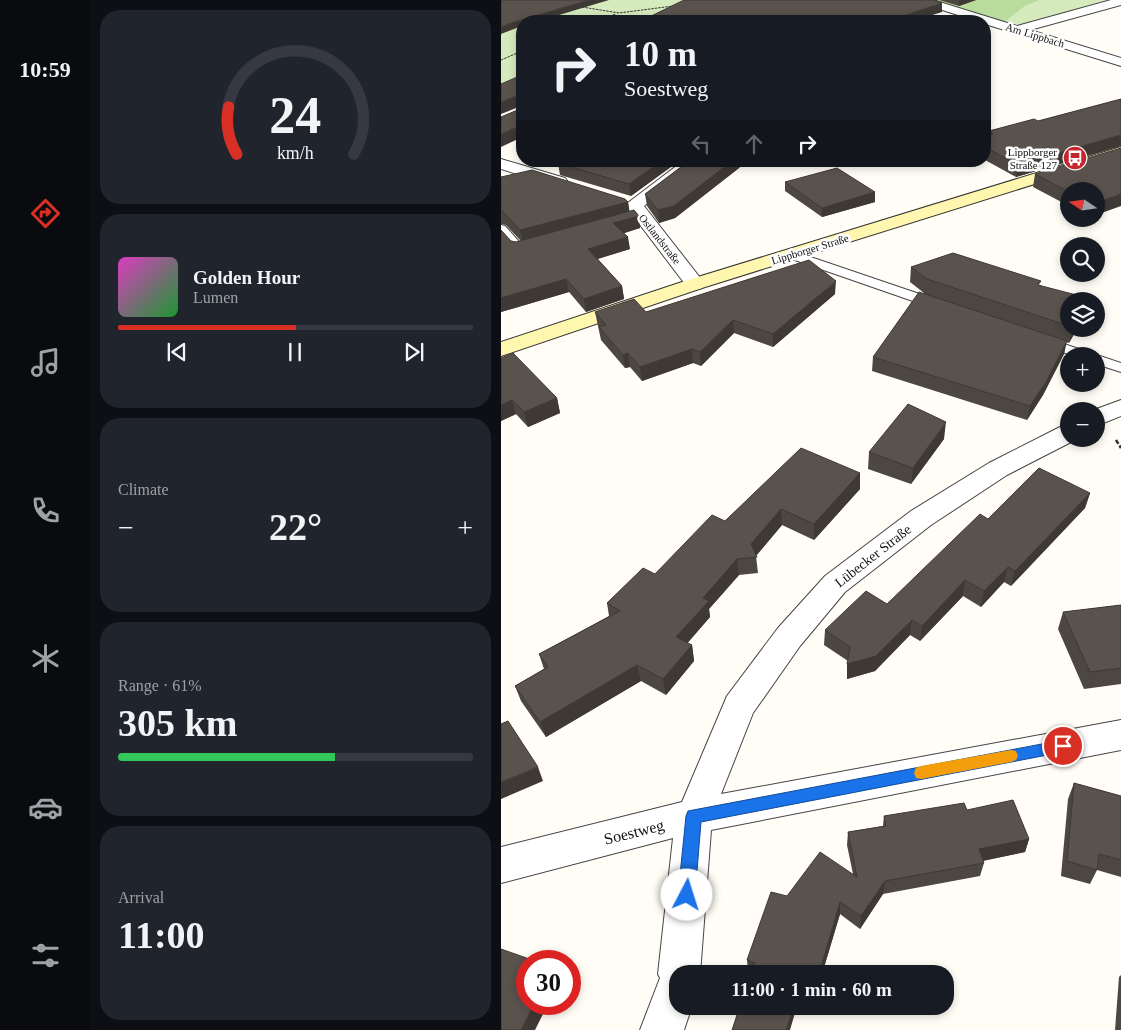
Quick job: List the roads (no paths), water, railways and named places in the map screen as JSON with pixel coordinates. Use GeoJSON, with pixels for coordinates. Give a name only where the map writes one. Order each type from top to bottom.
{"type":"FeatureCollection","features":[{"type":"Feature","properties":{"kind":"main road","name":"Lippborger Straße"},"geometry":{"type":"LineString","coordinates":[[501,349],[695,284],[1121,152]]}},
{"type":"Feature","properties":{"kind":"street","name":"Am Lippbach"},"geometry":{"type":"LineString","coordinates":[[921,0],[968,15]]}},
{"type":"Feature","properties":{"kind":"street"},"geometry":{"type":"LineString","coordinates":[[999,35],[1121,1]]}},
{"type":"Feature","properties":{"kind":"street","name":"Am Lippbach"},"geometry":{"type":"LineString","coordinates":[[991,22],[1121,62]]}},
{"type":"Feature","properties":{"kind":"street"},"geometry":{"type":"LineString","coordinates":[[501,164],[577,188]]}},
{"type":"Feature","properties":{"kind":"street","name":"Ostlandstraße"},"geometry":{"type":"LineString","coordinates":[[687,167],[636,213],[695,284]]}},
{"type":"Feature","properties":{"kind":"street"},"geometry":{"type":"LineString","coordinates":[[615,199],[636,213]]}},
{"type":"Feature","properties":{"kind":"street"},"geometry":{"type":"LineString","coordinates":[[1105,414],[1121,407]]}},
{"type":"Feature","properties":{"kind":"street","name":"Lübecker Straße"},"geometry":{"type":"LineString","coordinates":[[680,965],[694,816],[739,706],[789,637],[835,584],[921,518],[998,469],[1060,437]]}},
{"type":"Feature","properties":{"kind":"street","name":"Soestweg"},"geometry":{"type":"LineString","coordinates":[[501,866],[694,816],[1121,735]]}},
{"type":"Feature","properties":{"kind":"street"},"geometry":{"type":"LineString","coordinates":[[662,1030],[669,1010]]}},
{"type":"Feature","properties":{"kind":"lane"},"geometry":{"type":"LineString","coordinates":[[501,229],[519,250],[547,242]]}},
{"type":"Feature","properties":{"kind":"lane"},"geometry":{"type":"LineString","coordinates":[[793,255],[949,309]]}},
{"type":"Feature","properties":{"kind":"lane"},"geometry":{"type":"LineString","coordinates":[[1032,337],[1061,347]]}},
{"type":"Feature","properties":{"kind":"lane"},"geometry":{"type":"LineString","coordinates":[[1105,362],[1121,368]]}},
{"type":"Feature","properties":{"kind":"place","name":"Lippborger Straße 127"},"geometry":{"type":"Point","coordinates":[1075,158]}}]}
